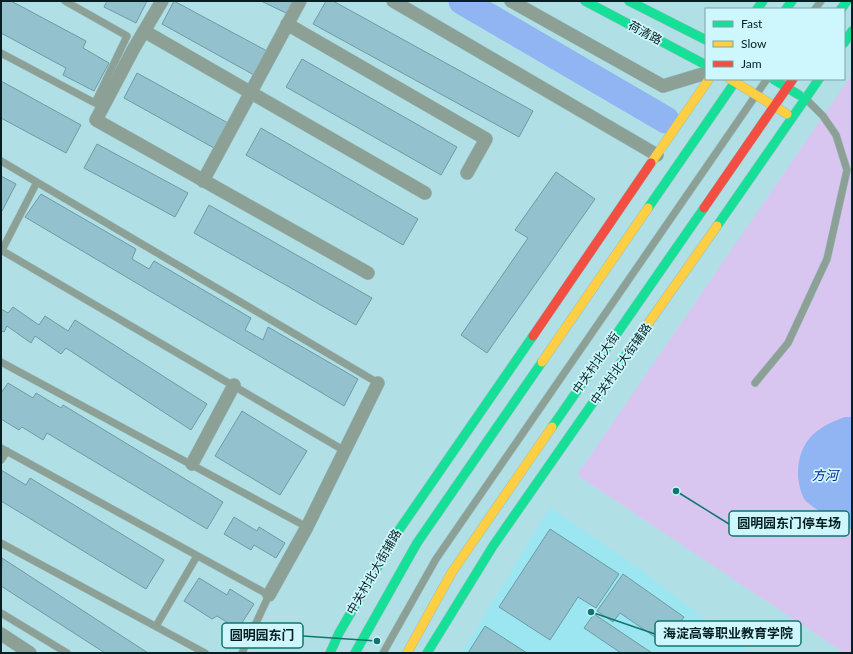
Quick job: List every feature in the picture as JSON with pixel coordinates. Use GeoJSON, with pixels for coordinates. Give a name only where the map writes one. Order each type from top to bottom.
{"type":"FeatureCollection","features":[{"type":"Feature","properties":{"kind":"main road","name":"荷清路"},"geometry":{"type":"LineString","coordinates":[[585,1],[705,64]]}},
{"type":"Feature","properties":{"kind":"main road","name":"荷清路"},"geometry":{"type":"LineString","coordinates":[[629,1],[705,39]]}},
{"type":"Feature","properties":{"kind":"main road"},"geometry":{"type":"LineString","coordinates":[[845,42],[852,31]]}},
{"type":"Feature","properties":{"kind":"main road","name":"中关村北大街辅路"},"geometry":{"type":"LineString","coordinates":[[330,653],[339,633],[399,530],[708,80]]}},
{"type":"Feature","properties":{"kind":"main road"},"geometry":{"type":"LineString","coordinates":[[355,653],[417,543],[734,80],[793,118]]}},
{"type":"Feature","properties":{"kind":"main road"},"geometry":{"type":"LineString","coordinates":[[775,80],[806,99]]}},
{"type":"Feature","properties":{"kind":"main road","name":"中关村北大街"},"geometry":{"type":"LineString","coordinates":[[407,653],[452,572],[792,80]]}},
{"type":"Feature","properties":{"kind":"main road","name":"中关村北大街辅路"},"geometry":{"type":"LineString","coordinates":[[427,653],[493,546],[818,80]]}},
{"type":"Feature","properties":{"kind":"street"},"geometry":{"type":"LineString","coordinates":[[162,1],[96,120],[368,273]]}},
{"type":"Feature","properties":{"kind":"street"},"geometry":{"type":"LineString","coordinates":[[203,181],[300,1]]}},
{"type":"Feature","properties":{"kind":"street"},"geometry":{"type":"LineString","coordinates":[[393,1],[657,154]]}},
{"type":"Feature","properties":{"kind":"street"},"geometry":{"type":"LineString","coordinates":[[511,1],[663,86],[705,73]]}},
{"type":"Feature","properties":{"kind":"street"},"geometry":{"type":"LineString","coordinates":[[288,24],[486,139],[467,173]]}},
{"type":"Feature","properties":{"kind":"street"},"geometry":{"type":"LineString","coordinates":[[144,31],[425,193]]}},
{"type":"Feature","properties":{"kind":"street"},"geometry":{"type":"LineString","coordinates":[[269,595],[307,527],[378,383]]}},
{"type":"Feature","properties":{"kind":"street"},"geometry":{"type":"LineString","coordinates":[[192,464],[234,385]]}},
{"type":"Feature","properties":{"kind":"street"},"geometry":{"type":"LineString","coordinates":[[1,634],[30,653]]}},
{"type":"Feature","properties":{"kind":"lane"},"geometry":{"type":"LineString","coordinates":[[1,52],[95,103],[127,36],[65,1]]}},
{"type":"Feature","properties":{"kind":"lane","name":"中关村北大街"},"geometry":{"type":"LineString","coordinates":[[383,653],[436,559],[765,80]]}},
{"type":"Feature","properties":{"kind":"lane"},"geometry":{"type":"LineString","coordinates":[[755,383],[788,343],[827,259],[848,170],[836,135],[823,116],[806,99]]}},
{"type":"Feature","properties":{"kind":"lane"},"geometry":{"type":"LineString","coordinates":[[1,161],[378,383]]}},
{"type":"Feature","properties":{"kind":"lane"},"geometry":{"type":"LineString","coordinates":[[38,182],[2,250],[345,451]]}},
{"type":"Feature","properties":{"kind":"lane"},"geometry":{"type":"LineString","coordinates":[[1,362],[307,527]]}},
{"type":"Feature","properties":{"kind":"lane"},"geometry":{"type":"LineString","coordinates":[[1,460],[4,450],[269,595],[242,653]]}},
{"type":"Feature","properties":{"kind":"lane"},"geometry":{"type":"LineString","coordinates":[[1,543],[205,653]]}},
{"type":"Feature","properties":{"kind":"lane"},"geometry":{"type":"LineString","coordinates":[[156,626],[197,556]]}},
{"type":"Feature","properties":{"kind":"lane"},"geometry":{"type":"LineString","coordinates":[[1,613],[66,653]]}},
{"type":"Feature","properties":{"kind":"shaded area"},"geometry":{"type":"Polygon","coordinates":[[[852,74],[852,653],[844,653],[577,475],[852,74]]]}},
{"type":"Feature","properties":{"kind":"shaded area"},"geometry":{"type":"Polygon","coordinates":[[[550,507],[641,570],[749,653],[462,653],[550,507]]]}},
{"type":"Feature","properties":{"kind":"water","name":"方河"},"geometry":{"type":"Polygon","coordinates":[[[845,417],[852,417],[852,530],[808,503],[802,495],[798,477],[801,455],[810,438],[825,426],[845,417]]]}},
{"type":"Feature","properties":{"kind":"building"},"geometry":{"type":"Polygon","coordinates":[[[1,1],[11,1],[86,41],[83,48],[109,63],[94,91],[63,75],[66,68],[1,33],[1,1]]]}},
{"type":"Feature","properties":{"kind":"building"},"geometry":{"type":"Polygon","coordinates":[[[107,1],[147,1],[136,23],[104,7],[107,1]]]}},
{"type":"Feature","properties":{"kind":"building"},"geometry":{"type":"Polygon","coordinates":[[[174,1],[267,51],[254,75],[162,24],[174,1]]]}},
{"type":"Feature","properties":{"kind":"building"},"geometry":{"type":"Polygon","coordinates":[[[261,1],[294,1],[288,14],[261,1]]]}},
{"type":"Feature","properties":{"kind":"building"},"geometry":{"type":"Polygon","coordinates":[[[326,1],[333,1],[533,111],[519,137],[313,24],[326,1]]]}},
{"type":"Feature","properties":{"kind":"building"},"geometry":{"type":"Polygon","coordinates":[[[302,59],[457,147],[441,175],[286,87],[302,59]]]}},
{"type":"Feature","properties":{"kind":"building"},"geometry":{"type":"Polygon","coordinates":[[[137,73],[228,123],[214,148],[124,98],[137,73]]]}},
{"type":"Feature","properties":{"kind":"building"},"geometry":{"type":"Polygon","coordinates":[[[1,81],[81,125],[66,153],[1,118],[1,81]]]}},
{"type":"Feature","properties":{"kind":"building"},"geometry":{"type":"Polygon","coordinates":[[[261,128],[418,219],[403,245],[246,155],[261,128]]]}},
{"type":"Feature","properties":{"kind":"building"},"geometry":{"type":"Polygon","coordinates":[[[97,144],[188,193],[175,217],[84,168],[97,144]]]}},
{"type":"Feature","properties":{"kind":"building"},"geometry":{"type":"Polygon","coordinates":[[[556,172],[595,199],[487,353],[461,335],[528,238],[515,230],[556,172]]]}},
{"type":"Feature","properties":{"kind":"building"},"geometry":{"type":"Polygon","coordinates":[[[1,176],[16,184],[2,211],[1,211],[1,176]]]}},
{"type":"Feature","properties":{"kind":"building"},"geometry":{"type":"Polygon","coordinates":[[[41,194],[136,249],[132,259],[149,269],[154,261],[251,318],[245,330],[263,340],[268,327],[358,379],[344,406],[25,217],[41,194]]]}},
{"type":"Feature","properties":{"kind":"building"},"geometry":{"type":"Polygon","coordinates":[[[209,205],[372,298],[356,325],[194,233],[209,205]]]}},
{"type":"Feature","properties":{"kind":"building"},"geometry":{"type":"Polygon","coordinates":[[[13,307],[39,325],[45,316],[68,331],[75,320],[207,404],[191,430],[66,348],[61,354],[35,336],[31,343],[7,326],[4,332],[1,331],[1,309],[8,313],[13,307]]]}},
{"type":"Feature","properties":{"kind":"building"},"geometry":{"type":"Polygon","coordinates":[[[8,383],[33,398],[36,393],[61,408],[63,405],[223,502],[207,529],[47,433],[43,440],[22,427],[19,430],[1,419],[1,393],[8,383]]]}},
{"type":"Feature","properties":{"kind":"building"},"geometry":{"type":"Polygon","coordinates":[[[242,411],[307,451],[280,495],[215,456],[242,411]]]}},
{"type":"Feature","properties":{"kind":"building"},"geometry":{"type":"Polygon","coordinates":[[[1,470],[26,485],[30,478],[164,560],[146,589],[1,501],[1,470]]]}},
{"type":"Feature","properties":{"kind":"building"},"geometry":{"type":"Polygon","coordinates":[[[234,517],[257,531],[259,527],[285,543],[276,558],[254,545],[251,550],[224,534],[234,517]]]}},
{"type":"Feature","properties":{"kind":"building"},"geometry":{"type":"Polygon","coordinates":[[[550,529],[619,574],[596,608],[578,597],[550,640],[499,607],[550,529]]]}},
{"type":"Feature","properties":{"kind":"building"},"geometry":{"type":"Polygon","coordinates":[[[2,558],[148,653],[105,653],[1,586],[2,558]]]}},
{"type":"Feature","properties":{"kind":"building"},"geometry":{"type":"Polygon","coordinates":[[[623,574],[684,617],[665,644],[620,613],[613,622],[597,611],[623,574]]]}},
{"type":"Feature","properties":{"kind":"building"},"geometry":{"type":"Polygon","coordinates":[[[199,578],[227,595],[230,589],[254,604],[238,629],[217,616],[212,619],[184,601],[199,578]]]}},
{"type":"Feature","properties":{"kind":"building"},"geometry":{"type":"Polygon","coordinates":[[[594,614],[652,653],[621,653],[584,628],[594,614]]]}},
{"type":"Feature","properties":{"kind":"building"},"geometry":{"type":"Polygon","coordinates":[[[485,626],[527,653],[468,653],[485,626]]]}},
{"type":"Feature","properties":{"kind":"waterway"},"geometry":{"type":"LineString","coordinates":[[462,1],[666,120]]}},
{"type":"Feature","properties":{"kind":"traffic: fast"},"geometry":{"type":"LineString","coordinates":[[585,1],[705,64]]}},
{"type":"Feature","properties":{"kind":"traffic: fast"},"geometry":{"type":"LineString","coordinates":[[629,1],[705,39]]}},
{"type":"Feature","properties":{"kind":"traffic: fast"},"geometry":{"type":"LineString","coordinates":[[758,8],[763,1]]}},
{"type":"Feature","properties":{"kind":"traffic: fast"},"geometry":{"type":"LineString","coordinates":[[787,8],[792,1]]}},
{"type":"Feature","properties":{"kind":"traffic: fast"},"geometry":{"type":"LineString","coordinates":[[842,8],[847,1]]}},
{"type":"Feature","properties":{"kind":"traffic: fast"},"geometry":{"type":"LineString","coordinates":[[845,42],[852,31]]}},
{"type":"Feature","properties":{"kind":"traffic: fast"},"geometry":{"type":"LineString","coordinates":[[648,208],[736,80]]}},
{"type":"Feature","properties":{"kind":"traffic: fast"},"geometry":{"type":"LineString","coordinates":[[775,80],[799,95]]}},
{"type":"Feature","properties":{"kind":"traffic: fast"},"geometry":{"type":"LineString","coordinates":[[717,226],[818,80]]}},
{"type":"Feature","properties":{"kind":"traffic: fast"},"geometry":{"type":"LineString","coordinates":[[552,427],[704,208]]}},
{"type":"Feature","properties":{"kind":"traffic: fast"},"geometry":{"type":"LineString","coordinates":[[427,653],[493,546],[640,335]]}},
{"type":"Feature","properties":{"kind":"traffic: fast"},"geometry":{"type":"LineString","coordinates":[[330,653],[339,633],[399,530],[533,336]]}},
{"type":"Feature","properties":{"kind":"traffic: fast"},"geometry":{"type":"LineString","coordinates":[[355,653],[417,543],[542,362]]}},
{"type":"Feature","properties":{"kind":"traffic: slow"},"geometry":{"type":"LineString","coordinates":[[651,163],[708,80]]}},
{"type":"Feature","properties":{"kind":"traffic: slow"},"geometry":{"type":"LineString","coordinates":[[732,80],[787,114]]}},
{"type":"Feature","properties":{"kind":"traffic: slow"},"geometry":{"type":"LineString","coordinates":[[542,362],[648,208]]}},
{"type":"Feature","properties":{"kind":"traffic: slow"},"geometry":{"type":"LineString","coordinates":[[640,335],[717,226]]}},
{"type":"Feature","properties":{"kind":"traffic: slow"},"geometry":{"type":"LineString","coordinates":[[407,653],[452,572],[552,427]]}},
{"type":"Feature","properties":{"kind":"traffic: jam"},"geometry":{"type":"LineString","coordinates":[[704,208],[792,80]]}},
{"type":"Feature","properties":{"kind":"traffic: jam"},"geometry":{"type":"LineString","coordinates":[[533,336],[651,163]]}},
{"type":"Feature","properties":{"kind":"place","name":"圆明园东门停车场"},"geometry":{"type":"Point","coordinates":[676,491]}},
{"type":"Feature","properties":{"kind":"place","name":"海淀高等职业教育学院"},"geometry":{"type":"Point","coordinates":[591,612]}},
{"type":"Feature","properties":{"kind":"place","name":"圆明园东门"},"geometry":{"type":"Point","coordinates":[377,641]}}]}
